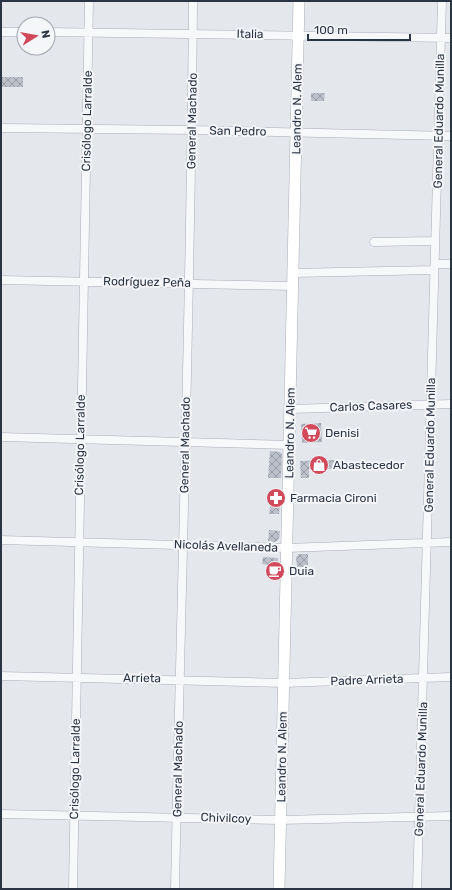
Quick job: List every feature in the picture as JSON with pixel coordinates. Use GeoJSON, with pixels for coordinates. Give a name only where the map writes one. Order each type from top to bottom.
{"type":"FeatureCollection","features":[{"type":"Feature","properties":{"kind":"street","name":"Crisólogo Larralde"},"geometry":{"type":"LineString","coordinates":[[73,889],[78,541],[85,281],[89,1]]}},
{"type":"Feature","properties":{"kind":"street","name":"General Machado"},"geometry":{"type":"LineString","coordinates":[[175,889],[188,283],[193,130],[193,1]]}},
{"type":"Feature","properties":{"kind":"street","name":"Leandro N. Alem"},"geometry":{"type":"LineString","coordinates":[[279,889],[299,1]]}},
{"type":"Feature","properties":{"kind":"street","name":"General Eduardo Munilla"},"geometry":{"type":"LineString","coordinates":[[417,889],[418,817],[428,542],[442,1]]}},
{"type":"Feature","properties":{"kind":"street"},"geometry":{"type":"LineString","coordinates":[[1,32],[16,32]]}},
{"type":"Feature","properties":{"kind":"street","name":"Italia"},"geometry":{"type":"LineString","coordinates":[[56,32],[299,34],[451,38]]}},
{"type":"Feature","properties":{"kind":"street","name":"San Pedro"},"geometry":{"type":"LineString","coordinates":[[1,128],[193,130],[451,136]]}},
{"type":"Feature","properties":{"kind":"street"},"geometry":{"type":"LineString","coordinates":[[374,242],[435,242]]}},
{"type":"Feature","properties":{"kind":"street"},"geometry":{"type":"LineString","coordinates":[[293,274],[435,267],[451,264]]}},
{"type":"Feature","properties":{"kind":"street","name":"Rodríguez Peña"},"geometry":{"type":"LineString","coordinates":[[1,280],[293,286]]}},
{"type":"Feature","properties":{"kind":"street","name":"Carlos Casares"},"geometry":{"type":"LineString","coordinates":[[291,409],[451,404]]}},
{"type":"Feature","properties":{"kind":"street"},"geometry":{"type":"LineString","coordinates":[[1,437],[290,445]]}},
{"type":"Feature","properties":{"kind":"street","name":"Nicolás Avellaneda"},"geometry":{"type":"LineString","coordinates":[[1,540],[287,548],[451,542]]}},
{"type":"Feature","properties":{"kind":"street","name":"Arrieta"},"geometry":{"type":"LineString","coordinates":[[1,676],[180,679],[284,683]]}},
{"type":"Feature","properties":{"kind":"street","name":"Padre Arrieta"},"geometry":{"type":"LineString","coordinates":[[284,683],[451,677]]}},
{"type":"Feature","properties":{"kind":"street","name":"Chivilcoy"},"geometry":{"type":"LineString","coordinates":[[1,814],[280,820],[451,816]]}},
{"type":"Feature","properties":{"kind":"building"},"geometry":{"type":"Polygon","coordinates":[[[1,77],[23,77],[23,87],[1,87],[1,77]]]}},
{"type":"Feature","properties":{"kind":"building"},"geometry":{"type":"Polygon","coordinates":[[[311,93],[325,93],[324,101],[311,101],[311,93]]]}},
{"type":"Feature","properties":{"kind":"building","name":"Denisi"},"geometry":{"type":"Polygon","coordinates":[[[321,423],[322,442],[302,443],[301,424],[321,423]]]}},
{"type":"Feature","properties":{"kind":"building"},"geometry":{"type":"Polygon","coordinates":[[[270,451],[280,452],[282,454],[281,478],[268,478],[270,451]]]}},
{"type":"Feature","properties":{"kind":"building","name":"Abastecedor"},"geometry":{"type":"Polygon","coordinates":[[[337,460],[337,469],[309,469],[309,478],[301,478],[300,461],[337,460]]]}},
{"type":"Feature","properties":{"kind":"building"},"geometry":{"type":"Polygon","coordinates":[[[272,495],[281,495],[279,514],[269,514],[272,495]]]}},
{"type":"Feature","properties":{"kind":"building"},"geometry":{"type":"Polygon","coordinates":[[[269,530],[280,531],[279,539],[275,542],[268,542],[269,530]]]}},
{"type":"Feature","properties":{"kind":"building"},"geometry":{"type":"Polygon","coordinates":[[[299,554],[308,554],[308,567],[297,567],[296,557],[299,554]]]}},
{"type":"Feature","properties":{"kind":"building"},"geometry":{"type":"Polygon","coordinates":[[[263,557],[278,558],[277,574],[267,573],[268,565],[262,564],[263,557]]]}},
{"type":"Feature","properties":{"kind":"place","name":"Denisi"},"geometry":{"type":"Point","coordinates":[311,433]}},
{"type":"Feature","properties":{"kind":"place","name":"Abastecedor"},"geometry":{"type":"Point","coordinates":[319,465]}},
{"type":"Feature","properties":{"kind":"place","name":"Farmacia Cironi"},"geometry":{"type":"Point","coordinates":[276,498]}},
{"type":"Feature","properties":{"kind":"place","name":"Duia"},"geometry":{"type":"Point","coordinates":[275,571]}}]}
